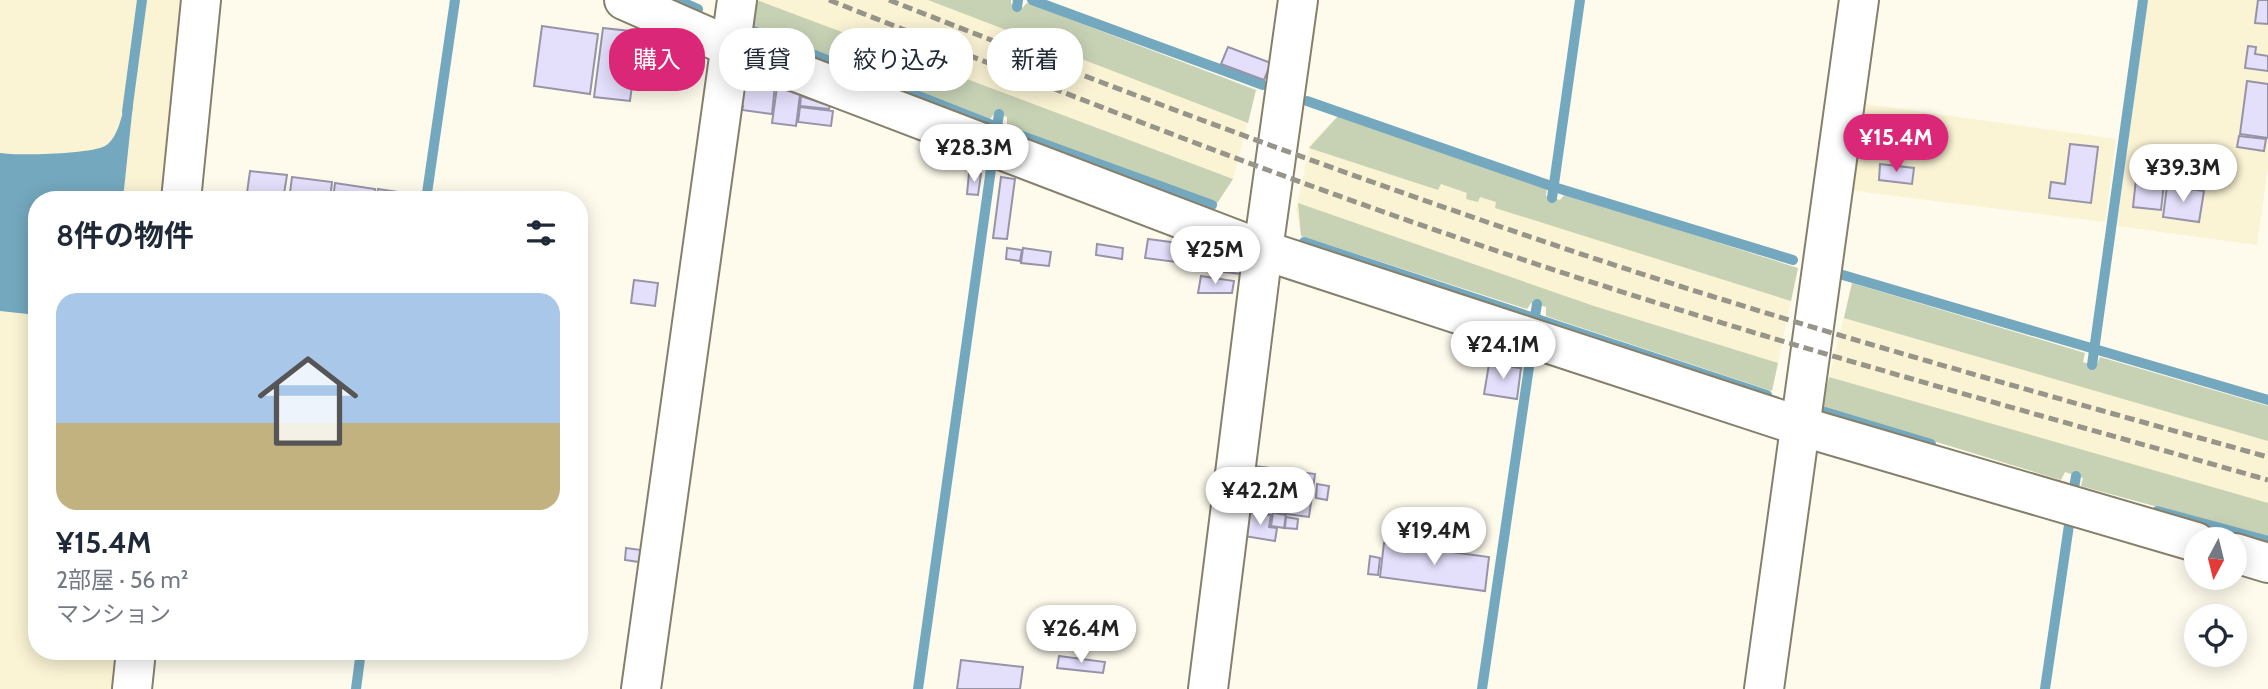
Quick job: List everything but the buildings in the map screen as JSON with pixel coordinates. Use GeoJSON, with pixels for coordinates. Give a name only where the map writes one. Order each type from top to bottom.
{"type":"FeatureCollection","features":[{"type":"Feature","properties":{"kind":"street"},"geometry":{"type":"LineString","coordinates":[[182,191],[201,0]]}},
{"type":"Feature","properties":{"kind":"street"},"geometry":{"type":"LineString","coordinates":[[624,0],[719,42]]}},
{"type":"Feature","properties":{"kind":"street"},"geometry":{"type":"LineString","coordinates":[[733,28],[737,0]]}},
{"type":"Feature","properties":{"kind":"street"},"geometry":{"type":"LineString","coordinates":[[1208,689],[1262,250],[1298,0]]}},
{"type":"Feature","properties":{"kind":"street"},"geometry":{"type":"LineString","coordinates":[[1764,689],[1859,0]]}},
{"type":"Feature","properties":{"kind":"street"},"geometry":{"type":"LineString","coordinates":[[815,79],[1262,250],[1800,426],[2184,538]]}},
{"type":"Feature","properties":{"kind":"street"},"geometry":{"type":"LineString","coordinates":[[640,689],[725,91]]}},
{"type":"Feature","properties":{"kind":"street"},"geometry":{"type":"LineString","coordinates":[[2247,557],[2268,563]]}},
{"type":"Feature","properties":{"kind":"street"},"geometry":{"type":"LineString","coordinates":[[132,689],[135,660]]}},
{"type":"Feature","properties":{"kind":"shaded area"},"geometry":{"type":"Polygon","coordinates":[[[0,0],[180,0],[162,191],[28,191],[28,660],[116,660],[114,689],[0,689],[0,0]]]}},
{"type":"Feature","properties":{"kind":"shaded area"},"geometry":{"type":"Polygon","coordinates":[[[757,0],[1011,0],[1011,4],[1022,8],[1027,3],[1256,90],[1233,179],[1216,205],[1007,127],[1007,117],[995,113],[989,120],[915,91],[973,91],[973,28],[829,28],[829,57],[815,52],[815,28],[751,27],[757,0]]]}},
{"type":"Feature","properties":{"kind":"shaded area"},"geometry":{"type":"Polygon","coordinates":[[[2147,0],[2268,0],[2268,168],[2257,245],[2117,226],[2147,0]]]}},
{"type":"Feature","properties":{"kind":"shaded area"},"geometry":{"type":"Polygon","coordinates":[[[1859,103],[2116,139],[2105,222],[1847,190],[1859,103]]]}},
{"type":"Feature","properties":{"kind":"shaded area"},"geometry":{"type":"Polygon","coordinates":[[[1338,116],[1547,187],[1546,196],[1560,200],[1565,194],[1798,268],[1772,391],[1546,316],[1546,307],[1531,303],[1527,309],[1301,236],[1296,210],[1310,144],[1338,116]]]}},
{"type":"Feature","properties":{"kind":"shaded area"},"geometry":{"type":"Polygon","coordinates":[[[1852,283],[2085,353],[2083,362],[2096,366],[2100,357],[2268,406],[2268,537],[2247,531],[2247,527],[2231,527],[2081,486],[2083,478],[2065,472],[2061,480],[1822,407],[1852,283]]]}},
{"type":"Feature","properties":{"kind":"green space"},"geometry":{"type":"Polygon","coordinates":[[[757,0],[831,28],[829,28],[829,57],[815,52],[815,28],[751,27],[757,0]]]}},
{"type":"Feature","properties":{"kind":"green space"},"geometry":{"type":"Polygon","coordinates":[[[928,0],[1011,0],[1011,4],[1022,8],[1027,3],[1256,90],[1248,123],[1083,60],[1083,28],[1001,28],[928,0]]]}},
{"type":"Feature","properties":{"kind":"green space"},"geometry":{"type":"Polygon","coordinates":[[[973,81],[987,86],[987,91],[999,91],[1233,179],[1216,205],[1007,127],[1007,117],[995,113],[989,120],[915,91],[973,91],[973,81]]]}},
{"type":"Feature","properties":{"kind":"green space"},"geometry":{"type":"Polygon","coordinates":[[[1338,116],[1547,187],[1546,196],[1560,200],[1565,194],[1798,268],[1791,301],[1495,208],[1496,202],[1480,197],[1478,202],[1466,199],[1467,193],[1441,184],[1438,190],[1309,148],[1338,116]]]}},
{"type":"Feature","properties":{"kind":"green space"},"geometry":{"type":"Polygon","coordinates":[[[1298,203],[1594,306],[1778,363],[1772,391],[1546,316],[1546,307],[1531,303],[1527,309],[1301,236],[1298,203]]]}},
{"type":"Feature","properties":{"kind":"green space"},"geometry":{"type":"Polygon","coordinates":[[[1852,283],[2085,353],[2083,362],[2096,366],[2100,357],[2268,406],[2268,441],[1844,318],[1852,283]]]}},
{"type":"Feature","properties":{"kind":"green space"},"geometry":{"type":"Polygon","coordinates":[[[1829,377],[2268,503],[2268,537],[2247,531],[2247,527],[2231,527],[2081,486],[2083,478],[2065,472],[2061,480],[1822,407],[1829,377]]]}},
{"type":"Feature","properties":{"kind":"water"},"geometry":{"type":"Polygon","coordinates":[[[126,101],[133,104],[124,191],[28,191],[28,314],[0,311],[0,153],[54,154],[97,149],[113,138],[126,101]]]}},
{"type":"Feature","properties":{"kind":"waterway"},"geometry":{"type":"LineString","coordinates":[[127,112],[142,0]]}},
{"type":"Feature","properties":{"kind":"waterway"},"geometry":{"type":"LineString","coordinates":[[427,191],[455,0]]}},
{"type":"Feature","properties":{"kind":"waterway"},"geometry":{"type":"LineString","coordinates":[[677,0],[698,9]]}},
{"type":"Feature","properties":{"kind":"waterway"},"geometry":{"type":"LineString","coordinates":[[1017,7],[1018,0]]}},
{"type":"Feature","properties":{"kind":"waterway"},"geometry":{"type":"LineString","coordinates":[[1032,0],[1263,85]]}},
{"type":"Feature","properties":{"kind":"waterway"},"geometry":{"type":"LineString","coordinates":[[1552,198],[1580,0]]}},
{"type":"Feature","properties":{"kind":"waterway"},"geometry":{"type":"LineString","coordinates":[[2092,365],[2143,0]]}},
{"type":"Feature","properties":{"kind":"waterway"},"geometry":{"type":"LineString","coordinates":[[815,55],[997,127],[1212,205]]}},
{"type":"Feature","properties":{"kind":"waterway"},"geometry":{"type":"LineString","coordinates":[[1307,101],[1554,187],[1793,260]]}},
{"type":"Feature","properties":{"kind":"waterway"},"geometry":{"type":"LineString","coordinates":[[997,127],[999,114]]}},
{"type":"Feature","properties":{"kind":"waterway"},"geometry":{"type":"LineString","coordinates":[[918,689],[991,169]]}},
{"type":"Feature","properties":{"kind":"waterway"},"geometry":{"type":"LineString","coordinates":[[1304,242],[1767,395]]}},
{"type":"Feature","properties":{"kind":"waterway"},"geometry":{"type":"LineString","coordinates":[[1836,273],[2268,400]]}},
{"type":"Feature","properties":{"kind":"waterway"},"geometry":{"type":"LineString","coordinates":[[1535,316],[1537,304]]}},
{"type":"Feature","properties":{"kind":"waterway"},"geometry":{"type":"LineString","coordinates":[[1482,689],[1530,360]]}},
{"type":"Feature","properties":{"kind":"waterway"},"geometry":{"type":"LineString","coordinates":[[1825,412],[1931,444]]}},
{"type":"Feature","properties":{"kind":"waterway"},"geometry":{"type":"LineString","coordinates":[[2074,488],[2076,476]]}},
{"type":"Feature","properties":{"kind":"waterway"},"geometry":{"type":"LineString","coordinates":[[2157,511],[2268,541]]}},
{"type":"Feature","properties":{"kind":"waterway"},"geometry":{"type":"LineString","coordinates":[[2045,689],[2069,525]]}},
{"type":"Feature","properties":{"kind":"waterway"},"geometry":{"type":"LineString","coordinates":[[356,689],[360,660]]}},
{"type":"Feature","properties":{"kind":"railway"},"geometry":{"type":"LineString","coordinates":[[829,0],[1085,101],[1428,228],[1796,345],[2268,480]]}},
{"type":"Feature","properties":{"kind":"railway"},"geometry":{"type":"LineString","coordinates":[[889,0],[1281,149],[1612,264],[1892,351],[2268,457]]}}]}
